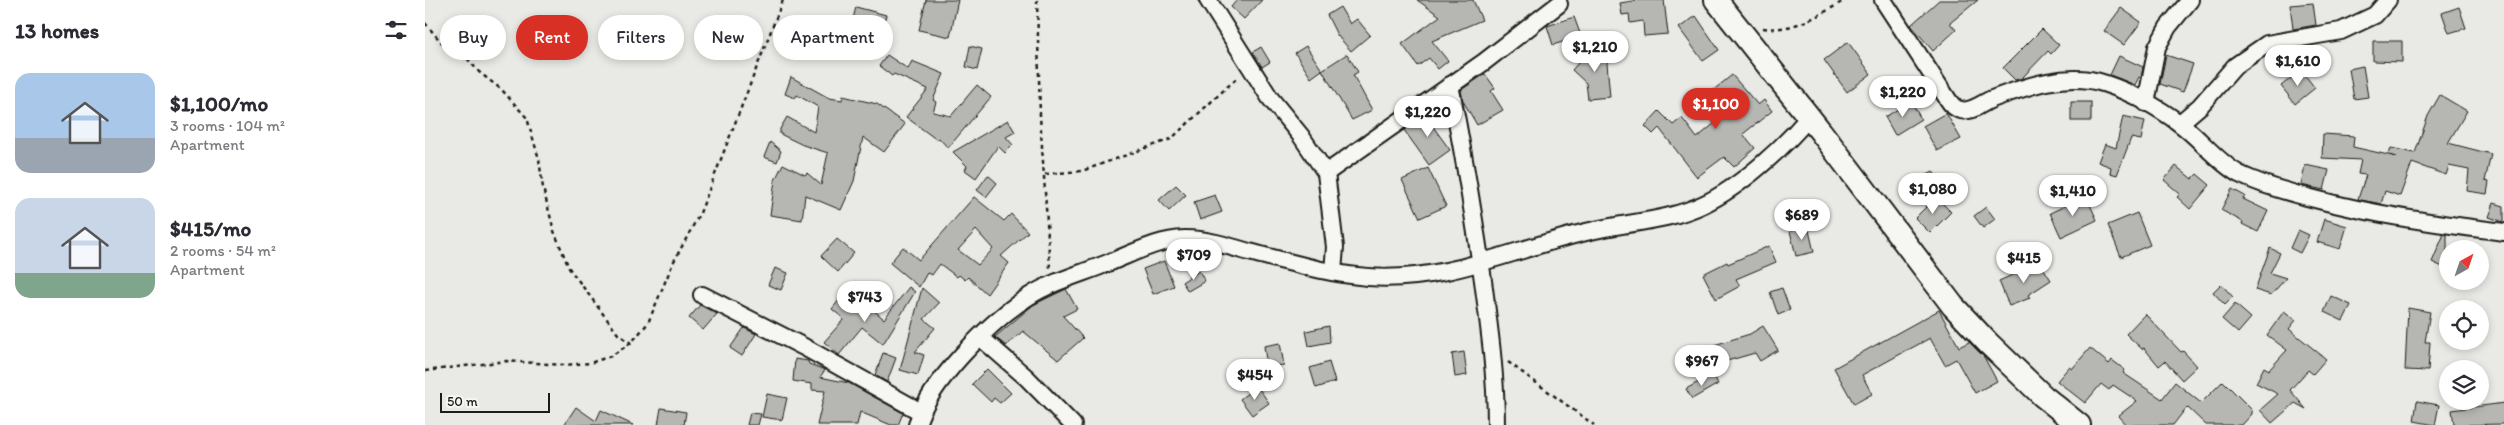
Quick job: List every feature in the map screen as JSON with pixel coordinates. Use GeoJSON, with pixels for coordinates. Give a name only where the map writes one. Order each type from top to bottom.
{"type":"FeatureCollection","features":[{"type":"Feature","properties":{"kind":"street"},"geometry":{"type":"LineString","coordinates":[[1207,0],[1270,98],[1301,136],[1326,173],[1335,247],[1333,272]]}},
{"type":"Feature","properties":{"kind":"street"},"geometry":{"type":"LineString","coordinates":[[1716,0],[1809,117],[1953,306],[2043,396],[2079,425]]}},
{"type":"Feature","properties":{"kind":"street"},"geometry":{"type":"LineString","coordinates":[[1883,0],[1947,98],[1954,107],[1961,110],[1969,110],[1989,100],[2032,85],[2069,79],[2105,83],[2146,102],[2179,123],[2238,173],[2260,182],[2349,208],[2412,220],[2504,232]]}},
{"type":"Feature","properties":{"kind":"street"},"geometry":{"type":"LineString","coordinates":[[2146,102],[2157,47],[2168,27],[2190,0]]}},
{"type":"Feature","properties":{"kind":"street"},"geometry":{"type":"LineString","coordinates":[[2179,123],[2200,106],[2235,66],[2267,44],[2341,31],[2375,15],[2388,0]]}},
{"type":"Feature","properties":{"kind":"street"},"geometry":{"type":"LineString","coordinates":[[1326,173],[1366,147],[1405,115],[1450,85],[1559,4]]}},
{"type":"Feature","properties":{"kind":"street"},"geometry":{"type":"LineString","coordinates":[[1450,85],[1481,264],[1492,348],[1496,425]]}},
{"type":"Feature","properties":{"kind":"street"},"geometry":{"type":"LineString","coordinates":[[702,295],[804,347],[919,418],[933,391],[980,337],[1030,296],[1051,285],[1155,243],[1187,239],[1210,242],[1333,272],[1370,277],[1443,273],[1481,264],[1583,232],[1619,224],[1663,219],[1706,203],[1772,156],[1809,117]]}},
{"type":"Feature","properties":{"kind":"street"},"geometry":{"type":"LineString","coordinates":[[980,337],[1033,384],[1073,425]]}},
{"type":"Feature","properties":{"kind":"path"},"geometry":{"type":"LineString","coordinates":[[425,371],[507,361],[564,365],[590,363],[611,356],[631,343],[648,323],[673,263],[700,213],[783,0]]}},
{"type":"Feature","properties":{"kind":"path"},"geometry":{"type":"LineString","coordinates":[[1037,0],[1040,116],[1051,285]]}},
{"type":"Feature","properties":{"kind":"path"},"geometry":{"type":"LineString","coordinates":[[1732,22],[1762,28],[1781,28],[1803,23],[1845,0]]}},
{"type":"Feature","properties":{"kind":"path"},"geometry":{"type":"LineString","coordinates":[[425,23],[442,43],[465,56],[479,72],[502,90],[527,118],[539,159],[543,188],[554,230],[569,268],[618,334],[631,343]]}},
{"type":"Feature","properties":{"kind":"path"},"geometry":{"type":"LineString","coordinates":[[1045,174],[1082,171],[1171,139],[1225,86],[1251,68]]}},
{"type":"Feature","properties":{"kind":"path"},"geometry":{"type":"LineString","coordinates":[[1492,348],[1517,370],[1594,425]]}},
{"type":"Feature","properties":{"kind":"building"},"geometry":{"type":"Polygon","coordinates":[[[926,0],[958,0],[950,37],[919,30],[926,0]]]}},
{"type":"Feature","properties":{"kind":"building"},"geometry":{"type":"Polygon","coordinates":[[[1237,0],[1262,0],[1244,19],[1231,7],[1237,0]]]}},
{"type":"Feature","properties":{"kind":"building"},"geometry":{"type":"Polygon","coordinates":[[[1417,0],[1473,0],[1482,20],[1432,41],[1448,61],[1438,69],[1429,58],[1418,66],[1402,44],[1440,16],[1417,0]]]}},
{"type":"Feature","properties":{"kind":"building"},"geometry":{"type":"Polygon","coordinates":[[[1639,0],[1664,0],[1668,34],[1644,36],[1643,21],[1630,23],[1629,14],[1622,15],[1620,3],[1639,0]]]}},
{"type":"Feature","properties":{"kind":"building"},"geometry":{"type":"Polygon","coordinates":[[[1939,0],[1978,0],[1950,23],[1956,30],[1933,51],[1911,25],[1939,0]]]}},
{"type":"Feature","properties":{"kind":"building"},"geometry":{"type":"Polygon","coordinates":[[[2313,3],[2316,25],[2293,29],[2290,5],[2313,3]]]}},
{"type":"Feature","properties":{"kind":"building"},"geometry":{"type":"Polygon","coordinates":[[[856,7],[886,15],[854,15],[856,7]]]}},
{"type":"Feature","properties":{"kind":"building"},"geometry":{"type":"Polygon","coordinates":[[[1340,7],[1350,24],[1357,19],[1370,35],[1351,51],[1337,35],[1327,15],[1340,7]]]}},
{"type":"Feature","properties":{"kind":"building"},"geometry":{"type":"Polygon","coordinates":[[[2459,7],[2466,28],[2449,33],[2442,13],[2459,7]]]}},
{"type":"Feature","properties":{"kind":"building"},"geometry":{"type":"Polygon","coordinates":[[[2121,8],[2141,22],[2124,45],[2104,31],[2121,8]]]}},
{"type":"Feature","properties":{"kind":"building"},"geometry":{"type":"Polygon","coordinates":[[[1696,16],[1719,50],[1703,61],[1679,28],[1696,16]]]}},
{"type":"Feature","properties":{"kind":"building"},"geometry":{"type":"Polygon","coordinates":[[[1574,17],[1581,36],[1553,45],[1547,26],[1574,17]]]}},
{"type":"Feature","properties":{"kind":"building"},"geometry":{"type":"Polygon","coordinates":[[[2042,29],[2059,45],[2051,54],[2048,51],[2022,78],[2015,80],[2003,68],[2042,29]]]}},
{"type":"Feature","properties":{"kind":"building"},"geometry":{"type":"Polygon","coordinates":[[[2373,41],[2402,41],[2402,62],[2373,61],[2373,41]]]}},
{"type":"Feature","properties":{"kind":"building"},"geometry":{"type":"Polygon","coordinates":[[[1848,42],[1871,74],[1847,92],[1824,60],[1848,42]]]}},
{"type":"Feature","properties":{"kind":"building"},"geometry":{"type":"Polygon","coordinates":[[[1595,44],[1611,59],[1607,63],[1610,97],[1588,99],[1586,83],[1572,70],[1595,44]]]}},
{"type":"Feature","properties":{"kind":"building"},"geometry":{"type":"Polygon","coordinates":[[[970,46],[982,49],[977,70],[966,67],[970,46]]]}},
{"type":"Feature","properties":{"kind":"building"},"geometry":{"type":"Polygon","coordinates":[[[1306,46],[1322,70],[1311,78],[1295,53],[1306,46]]]}},
{"type":"Feature","properties":{"kind":"building"},"geometry":{"type":"Polygon","coordinates":[[[1261,47],[1270,62],[1262,67],[1253,52],[1261,47]]]}},
{"type":"Feature","properties":{"kind":"building"},"geometry":{"type":"Polygon","coordinates":[[[1347,54],[1358,72],[1353,75],[1372,110],[1352,120],[1322,70],[1347,54]]]}},
{"type":"Feature","properties":{"kind":"building"},"geometry":{"type":"Polygon","coordinates":[[[2166,55],[2193,64],[2183,92],[2160,84],[2166,55]]]}},
{"type":"Feature","properties":{"kind":"building"},"geometry":{"type":"Polygon","coordinates":[[[2119,56],[2143,67],[2141,78],[2139,77],[2135,85],[2110,75],[2119,56]]]}},
{"type":"Feature","properties":{"kind":"building"},"geometry":{"type":"Polygon","coordinates":[[[893,59],[908,69],[912,61],[944,74],[933,100],[936,102],[933,112],[951,116],[977,85],[991,97],[948,148],[939,138],[937,140],[906,117],[928,89],[894,74],[892,76],[879,66],[883,60],[893,59]]]}},
{"type":"Feature","properties":{"kind":"building"},"geometry":{"type":"Polygon","coordinates":[[[2363,66],[2368,97],[2354,99],[2349,69],[2363,66]]]}},
{"type":"Feature","properties":{"kind":"building"},"geometry":{"type":"Polygon","coordinates":[[[2301,70],[2315,88],[2295,104],[2281,86],[2301,70]]]}},
{"type":"Feature","properties":{"kind":"building"},"geometry":{"type":"Polygon","coordinates":[[[1485,74],[1495,88],[1491,91],[1503,110],[1477,125],[1463,101],[1461,90],[1485,74]]]}},
{"type":"Feature","properties":{"kind":"building"},"geometry":{"type":"Polygon","coordinates":[[[1732,75],[1758,105],[1764,100],[1772,111],[1743,134],[1755,148],[1734,167],[1724,157],[1697,177],[1659,128],[1653,134],[1645,126],[1659,111],[1673,125],[1682,118],[1697,138],[1728,112],[1711,92],[1732,75]]]}},
{"type":"Feature","properties":{"kind":"building"},"geometry":{"type":"Polygon","coordinates":[[[791,77],[829,98],[842,100],[843,96],[877,104],[905,124],[884,152],[863,137],[854,181],[841,210],[805,195],[802,220],[770,215],[775,180],[783,164],[805,175],[807,173],[821,185],[828,153],[803,145],[780,134],[780,129],[787,117],[814,132],[818,107],[797,95],[795,98],[785,94],[791,77]]]}},
{"type":"Feature","properties":{"kind":"building"},"geometry":{"type":"Polygon","coordinates":[[[2440,95],[2467,111],[2448,143],[2491,154],[2485,181],[2489,182],[2487,194],[2467,191],[2469,170],[2449,166],[2446,175],[2412,163],[2400,196],[2385,191],[2381,204],[2361,200],[2358,199],[2366,175],[2358,174],[2361,160],[2322,158],[2323,134],[2354,136],[2353,147],[2397,157],[2389,155],[2391,148],[2415,153],[2428,116],[2440,95]]]}},
{"type":"Feature","properties":{"kind":"building"},"geometry":{"type":"Polygon","coordinates":[[[1911,101],[1921,119],[1895,135],[1885,117],[1911,101]]]}},
{"type":"Feature","properties":{"kind":"building"},"geometry":{"type":"Polygon","coordinates":[[[2071,102],[2091,102],[2091,121],[2071,121],[2071,102]]]}},
{"type":"Feature","properties":{"kind":"building"},"geometry":{"type":"Polygon","coordinates":[[[1438,107],[1441,112],[1429,121],[1450,150],[1429,165],[1404,130],[1438,107]]]}},
{"type":"Feature","properties":{"kind":"building"},"geometry":{"type":"Polygon","coordinates":[[[1946,113],[1961,139],[1937,151],[1923,126],[1946,113]]]}},
{"type":"Feature","properties":{"kind":"building"},"geometry":{"type":"Polygon","coordinates":[[[2123,116],[2145,121],[2141,140],[2131,138],[2117,175],[2110,173],[2111,167],[2098,162],[2105,144],[2116,148],[2123,116]]]}},
{"type":"Feature","properties":{"kind":"building"},"geometry":{"type":"Polygon","coordinates":[[[1008,120],[1015,132],[1006,137],[1013,145],[1005,153],[998,146],[976,178],[965,170],[967,166],[953,152],[1008,120]]]}},
{"type":"Feature","properties":{"kind":"building"},"geometry":{"type":"Polygon","coordinates":[[[770,142],[781,151],[777,162],[764,157],[770,142]]]}},
{"type":"Feature","properties":{"kind":"building"},"geometry":{"type":"Polygon","coordinates":[[[2305,165],[2329,170],[2324,190],[2301,185],[2305,165]]]}},
{"type":"Feature","properties":{"kind":"building"},"geometry":{"type":"Polygon","coordinates":[[[2176,166],[2192,179],[2197,174],[2210,185],[2190,209],[2177,197],[2180,194],[2164,180],[2176,166]]]}},
{"type":"Feature","properties":{"kind":"building"},"geometry":{"type":"Polygon","coordinates":[[[1428,168],[1446,206],[1420,218],[1402,180],[1428,168]]]}},
{"type":"Feature","properties":{"kind":"building"},"geometry":{"type":"Polygon","coordinates":[[[1933,171],[1942,188],[1930,194],[1922,177],[1933,171]]]}},
{"type":"Feature","properties":{"kind":"building"},"geometry":{"type":"Polygon","coordinates":[[[988,175],[997,183],[986,197],[977,190],[988,175]]]}},
{"type":"Feature","properties":{"kind":"building"},"geometry":{"type":"Polygon","coordinates":[[[1176,185],[1186,195],[1169,211],[1159,200],[1176,185]]]}},
{"type":"Feature","properties":{"kind":"building"},"geometry":{"type":"Polygon","coordinates":[[[2232,189],[2245,196],[2243,199],[2268,211],[2258,232],[2221,210],[2232,189]]]}},
{"type":"Feature","properties":{"kind":"building"},"geometry":{"type":"Polygon","coordinates":[[[1215,195],[1222,212],[1200,220],[1194,202],[1215,195]]]}},
{"type":"Feature","properties":{"kind":"building"},"geometry":{"type":"Polygon","coordinates":[[[2086,196],[2097,220],[2061,237],[2050,213],[2086,196]]]}},
{"type":"Feature","properties":{"kind":"building"},"geometry":{"type":"Polygon","coordinates":[[[974,197],[1004,221],[1011,214],[1028,232],[1001,256],[1009,263],[987,294],[968,277],[965,280],[959,275],[957,277],[940,264],[932,275],[927,273],[919,287],[890,263],[903,247],[919,260],[974,197]],[[976,230],[958,250],[978,265],[993,249],[976,230]]]}},
{"type":"Feature","properties":{"kind":"building"},"geometry":{"type":"Polygon","coordinates":[[[1936,197],[1951,212],[1930,233],[1915,218],[1936,197]]]}},
{"type":"Feature","properties":{"kind":"building"},"geometry":{"type":"Polygon","coordinates":[[[2494,203],[2504,206],[2504,222],[2489,217],[2494,203]]]}},
{"type":"Feature","properties":{"kind":"building"},"geometry":{"type":"Polygon","coordinates":[[[1986,207],[1995,219],[1983,228],[1974,216],[1986,207]]]}},
{"type":"Feature","properties":{"kind":"building"},"geometry":{"type":"Polygon","coordinates":[[[2137,213],[2150,245],[2121,257],[2108,225],[2137,213]]]}},
{"type":"Feature","properties":{"kind":"building"},"geometry":{"type":"Polygon","coordinates":[[[2324,219],[2347,226],[2340,249],[2317,242],[2324,219]]]}},
{"type":"Feature","properties":{"kind":"building"},"geometry":{"type":"Polygon","coordinates":[[[1808,226],[1814,252],[1796,256],[1790,231],[1808,226]]]}},
{"type":"Feature","properties":{"kind":"building"},"geometry":{"type":"Polygon","coordinates":[[[2298,230],[2309,235],[2300,253],[2290,248],[2298,230]]]}},
{"type":"Feature","properties":{"kind":"building"},"geometry":{"type":"Polygon","coordinates":[[[2444,234],[2447,235],[2447,240],[2441,240],[2444,234]]]}},
{"type":"Feature","properties":{"kind":"building"},"geometry":{"type":"Polygon","coordinates":[[[837,239],[854,253],[838,272],[821,256],[837,239]]]}},
{"type":"Feature","properties":{"kind":"building"},"geometry":{"type":"Polygon","coordinates":[[[1769,246],[1776,262],[1736,279],[1740,286],[1716,299],[1703,274],[1727,262],[1728,264],[1769,246]]]}},
{"type":"Feature","properties":{"kind":"building"},"geometry":{"type":"Polygon","coordinates":[[[2439,246],[2439,265],[2432,262],[2439,246]]]}},
{"type":"Feature","properties":{"kind":"building"},"geometry":{"type":"Polygon","coordinates":[[[2270,248],[2280,253],[2270,273],[2286,278],[2271,295],[2255,290],[2270,248]]]}},
{"type":"Feature","properties":{"kind":"building"},"geometry":{"type":"Polygon","coordinates":[[[1164,261],[1174,286],[1153,294],[1143,269],[1164,261]]]}},
{"type":"Feature","properties":{"kind":"building"},"geometry":{"type":"Polygon","coordinates":[[[2040,263],[2051,280],[2028,295],[2030,298],[2009,306],[1999,281],[2019,272],[2021,276],[2040,263]]]}},
{"type":"Feature","properties":{"kind":"building"},"geometry":{"type":"Polygon","coordinates":[[[775,268],[788,273],[781,290],[768,285],[775,268]]]}},
{"type":"Feature","properties":{"kind":"building"},"geometry":{"type":"Polygon","coordinates":[[[1199,271],[1205,281],[1188,291],[1182,282],[1199,271]]]}},
{"type":"Feature","properties":{"kind":"building"},"geometry":{"type":"Polygon","coordinates":[[[2221,284],[2233,297],[2225,305],[2213,292],[2221,284]]]}},
{"type":"Feature","properties":{"kind":"building"},"geometry":{"type":"Polygon","coordinates":[[[909,287],[915,292],[883,344],[862,327],[839,355],[824,342],[844,319],[832,309],[840,299],[854,311],[859,305],[866,312],[871,308],[884,319],[909,287]]]}},
{"type":"Feature","properties":{"kind":"building"},"geometry":{"type":"Polygon","coordinates":[[[922,288],[939,303],[924,319],[935,328],[915,352],[924,355],[918,375],[900,370],[922,288]]]}},
{"type":"Feature","properties":{"kind":"building"},"geometry":{"type":"Polygon","coordinates":[[[1782,288],[1790,310],[1778,315],[1770,292],[1782,288]]]}},
{"type":"Feature","properties":{"kind":"building"},"geometry":{"type":"Polygon","coordinates":[[[1066,289],[1077,309],[1063,316],[1083,338],[1058,360],[1023,331],[1006,346],[995,337],[1033,305],[1066,289]]]}},
{"type":"Feature","properties":{"kind":"building"},"geometry":{"type":"Polygon","coordinates":[[[2331,296],[2351,305],[2343,321],[2324,312],[2331,296]]]}},
{"type":"Feature","properties":{"kind":"building"},"geometry":{"type":"Polygon","coordinates":[[[2235,304],[2251,318],[2238,333],[2222,319],[2235,304]]]}},
{"type":"Feature","properties":{"kind":"building"},"geometry":{"type":"Polygon","coordinates":[[[700,305],[717,314],[703,330],[689,318],[700,305]]]}},
{"type":"Feature","properties":{"kind":"building"},"geometry":{"type":"Polygon","coordinates":[[[2408,308],[2430,312],[2425,342],[2430,342],[2428,371],[2405,370],[2408,308]]]}},
{"type":"Feature","properties":{"kind":"building"},"geometry":{"type":"Polygon","coordinates":[[[1939,310],[1959,347],[1969,342],[1984,357],[1997,381],[1975,393],[1956,359],[1945,365],[1930,338],[1862,375],[1872,394],[1854,404],[1834,368],[1939,310]]]}},
{"type":"Feature","properties":{"kind":"building"},"geometry":{"type":"Polygon","coordinates":[[[2284,311],[2296,320],[2289,329],[2326,359],[2313,374],[2308,370],[2290,390],[2306,409],[2295,403],[2272,423],[2260,410],[2278,394],[2256,383],[2264,367],[2269,370],[2287,350],[2267,335],[2284,311]]]}},
{"type":"Feature","properties":{"kind":"building"},"geometry":{"type":"Polygon","coordinates":[[[2145,314],[2197,366],[2182,380],[2165,361],[2159,366],[2144,348],[2142,349],[2126,334],[2145,314]]]}},
{"type":"Feature","properties":{"kind":"building"},"geometry":{"type":"Polygon","coordinates":[[[1329,326],[1330,342],[1309,346],[1306,331],[1329,326]]]}},
{"type":"Feature","properties":{"kind":"building"},"geometry":{"type":"Polygon","coordinates":[[[1763,326],[1778,350],[1760,361],[1755,353],[1720,363],[1714,345],[1750,334],[1763,326]]]}},
{"type":"Feature","properties":{"kind":"building"},"geometry":{"type":"Polygon","coordinates":[[[744,328],[756,334],[742,356],[730,348],[744,328]]]}},
{"type":"Feature","properties":{"kind":"building"},"geometry":{"type":"Polygon","coordinates":[[[1280,343],[1284,365],[1267,367],[1264,346],[1280,343]]]}},
{"type":"Feature","properties":{"kind":"building"},"geometry":{"type":"Polygon","coordinates":[[[2090,348],[2109,364],[2112,360],[2125,370],[2123,373],[2162,399],[2175,382],[2201,403],[2223,381],[2252,410],[2252,414],[2242,425],[2206,425],[2187,407],[2173,425],[2126,425],[2118,416],[2137,401],[2113,385],[2109,390],[2101,384],[2085,403],[2057,381],[2069,367],[2072,369],[2090,348]]]}},
{"type":"Feature","properties":{"kind":"building"},"geometry":{"type":"Polygon","coordinates":[[[1464,352],[1467,375],[1455,377],[1452,354],[1464,352]]]}},
{"type":"Feature","properties":{"kind":"building"},"geometry":{"type":"Polygon","coordinates":[[[883,353],[896,358],[887,382],[875,375],[883,353]]]}},
{"type":"Feature","properties":{"kind":"building"},"geometry":{"type":"Polygon","coordinates":[[[795,359],[808,361],[809,364],[825,370],[820,377],[849,383],[903,413],[898,425],[891,425],[860,412],[857,425],[817,425],[825,391],[812,390],[812,384],[793,381],[795,359]]]}},
{"type":"Feature","properties":{"kind":"building"},"geometry":{"type":"Polygon","coordinates":[[[1329,362],[1335,382],[1316,388],[1310,368],[1329,362]]]}},
{"type":"Feature","properties":{"kind":"building"},"geometry":{"type":"Polygon","coordinates":[[[987,369],[1011,393],[1000,403],[994,398],[991,402],[972,384],[987,369]]]}},
{"type":"Feature","properties":{"kind":"building"},"geometry":{"type":"Polygon","coordinates":[[[1713,374],[1718,384],[1692,399],[1686,389],[1713,374]]]}},
{"type":"Feature","properties":{"kind":"building"},"geometry":{"type":"Polygon","coordinates":[[[1257,386],[1269,403],[1252,415],[1240,399],[1257,386]]]}},
{"type":"Feature","properties":{"kind":"building"},"geometry":{"type":"Polygon","coordinates":[[[767,394],[787,398],[782,420],[762,417],[767,394]]]}},
{"type":"Feature","properties":{"kind":"building"},"geometry":{"type":"Polygon","coordinates":[[[2417,401],[2439,405],[2435,425],[2414,421],[2417,401]]]}},
{"type":"Feature","properties":{"kind":"building"},"geometry":{"type":"Polygon","coordinates":[[[2504,403],[2504,424],[2454,425],[2452,410],[2489,410],[2489,405],[2504,403]]]}},
{"type":"Feature","properties":{"kind":"building"},"geometry":{"type":"Polygon","coordinates":[[[576,407],[596,421],[601,410],[633,425],[564,425],[576,407]]]}},
{"type":"Feature","properties":{"kind":"building"},"geometry":{"type":"Polygon","coordinates":[[[661,408],[686,412],[684,425],[658,425],[661,408]]]}},
{"type":"Feature","properties":{"kind":"building"},"geometry":{"type":"Polygon","coordinates":[[[750,413],[761,414],[758,425],[747,425],[750,413]]]}}]}
